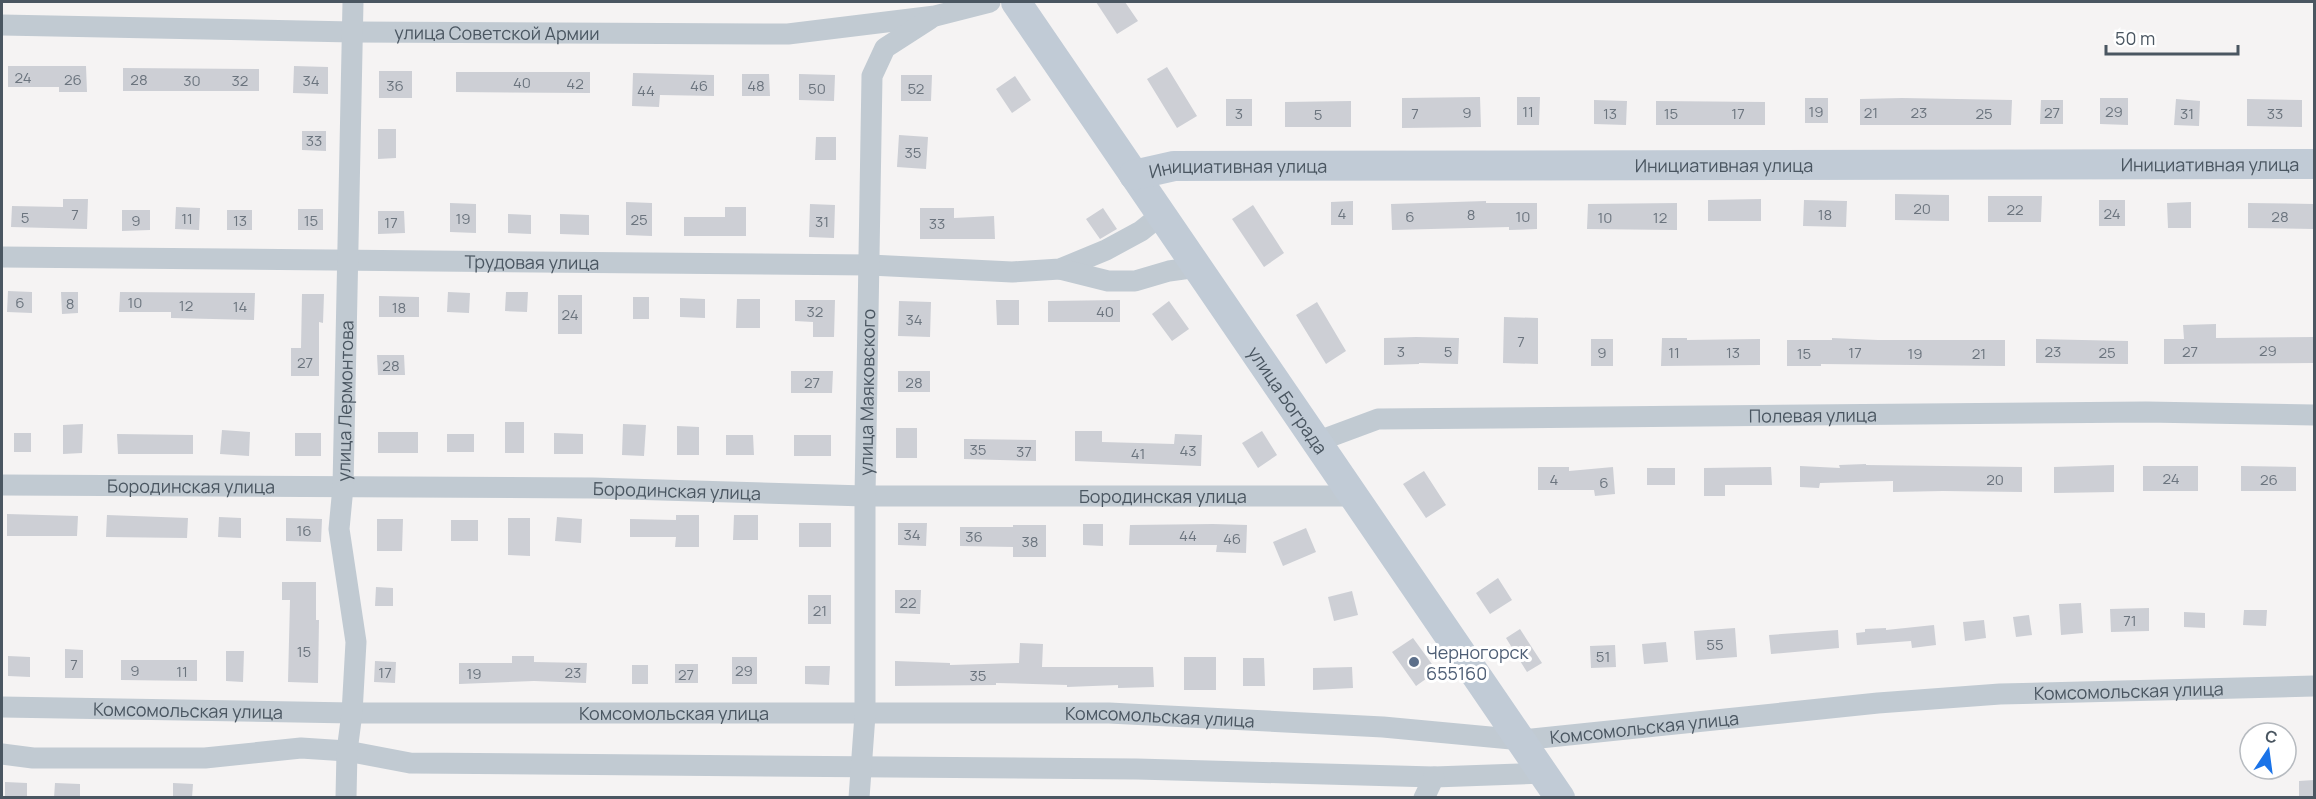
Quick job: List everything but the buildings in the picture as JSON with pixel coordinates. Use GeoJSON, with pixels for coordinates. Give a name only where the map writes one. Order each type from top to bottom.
{"type":"FeatureCollection","features":[{"type":"Feature","properties":{"kind":"street","name":"улица Лермонтова"},"geometry":{"type":"LineString","coordinates":[[346,798],[347,751],[352,713],[356,642],[339,529],[343,487],[353,2]]}},
{"type":"Feature","properties":{"kind":"street","name":"улица Советской Армии"},"geometry":{"type":"LineString","coordinates":[[2,25],[353,32],[788,34],[935,16],[990,2]]}},
{"type":"Feature","properties":{"kind":"street","name":"улица Бограда"},"geometry":{"type":"LineString","coordinates":[[1016,2],[1560,798]]}},
{"type":"Feature","properties":{"kind":"street","name":"улица Маяковского"},"geometry":{"type":"LineString","coordinates":[[859,798],[865,715],[865,496],[872,76],[885,48],[935,16]]}},
{"type":"Feature","properties":{"kind":"street","name":"Инициативная улица"},"geometry":{"type":"LineString","coordinates":[[1134,176],[1174,166],[2314,164]]}},
{"type":"Feature","properties":{"kind":"street","name":"Трудовая улица"},"geometry":{"type":"LineString","coordinates":[[1060,269],[1106,250],[1141,231],[1161,215]]}},
{"type":"Feature","properties":{"kind":"street","name":"Трудовая улица"},"geometry":{"type":"LineString","coordinates":[[2,257],[870,265],[1012,272],[1060,269],[1108,280],[1135,281],[1169,271],[1198,267]]}},
{"type":"Feature","properties":{"kind":"street","name":"Полевая улица"},"geometry":{"type":"LineString","coordinates":[[1316,442],[1378,419],[2146,412],[2314,415]]}},
{"type":"Feature","properties":{"kind":"street","name":"Бородинская улица"},"geometry":{"type":"LineString","coordinates":[[2,484],[593,488],[865,496],[1353,496]]}},
{"type":"Feature","properties":{"kind":"street","name":"Комсомольская улица"},"geometry":{"type":"LineString","coordinates":[[2,707],[352,713],[865,715],[1109,713],[1383,727],[1522,740],[1878,703],[2000,694],[2314,686]]}},
{"type":"Feature","properties":{"kind":"street","name":"Комсомольская улица"},"geometry":{"type":"LineString","coordinates":[[2,754],[33,758],[206,758],[301,748],[347,751],[410,763],[1137,769],[1434,777],[1544,773]]}},
{"type":"Feature","properties":{"kind":"street"},"geometry":{"type":"LineString","coordinates":[[1424,798],[1434,777]]}},
{"type":"Feature","properties":{"kind":"place","name":"Черногорск 655160"},"geometry":{"type":"Point","coordinates":[1414,662]}}]}
